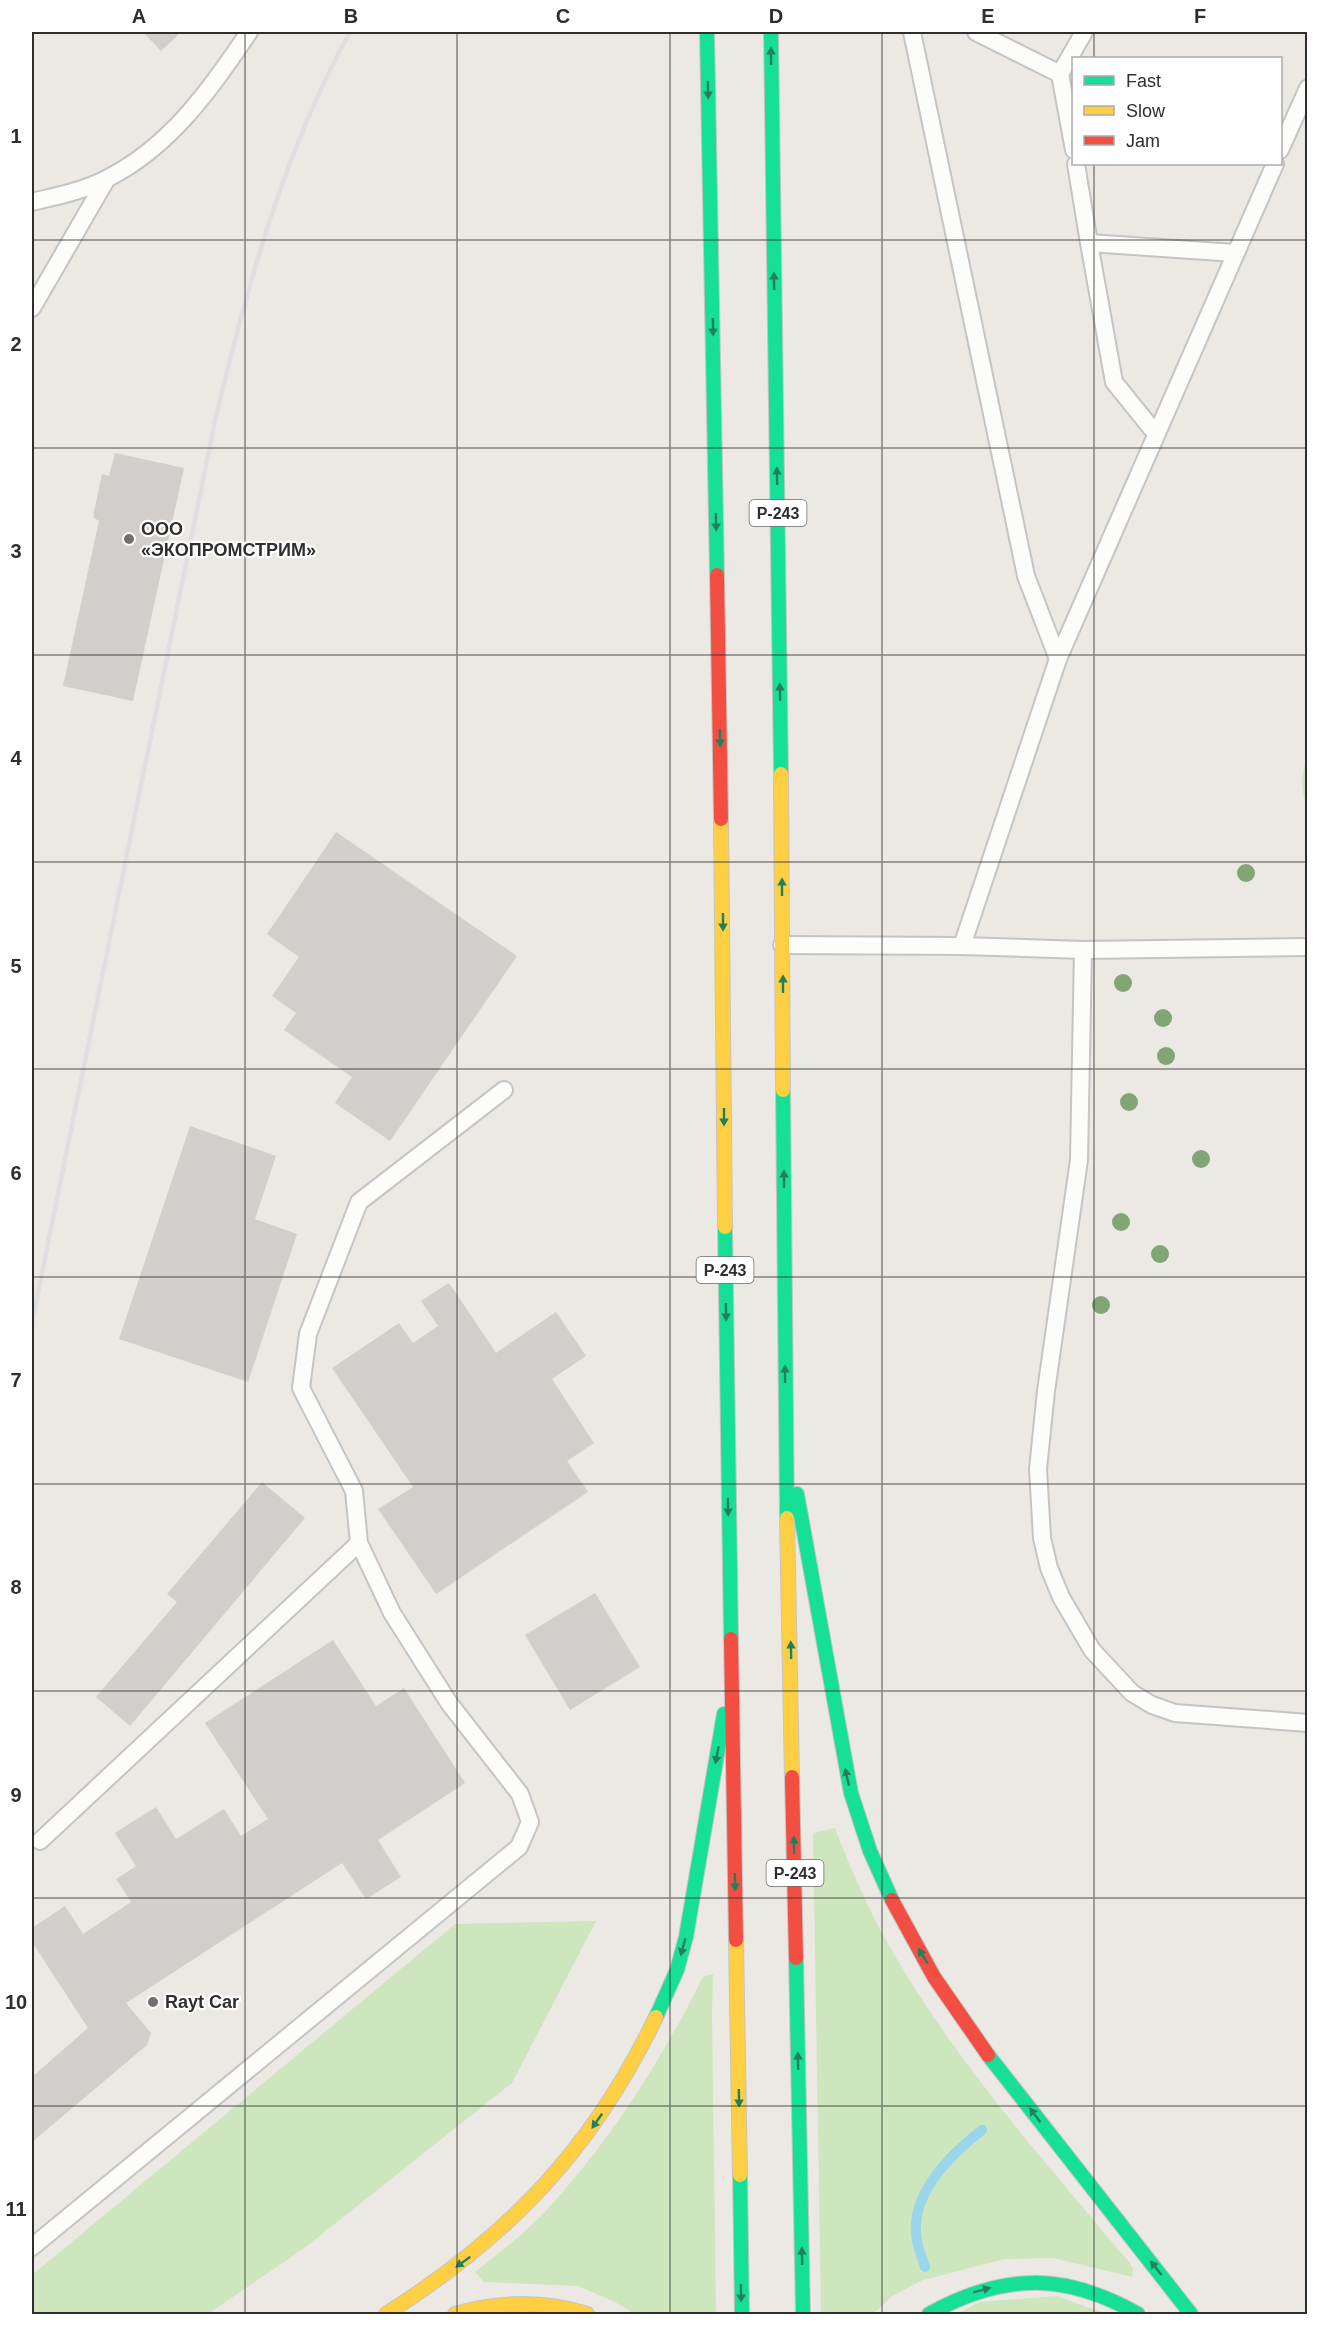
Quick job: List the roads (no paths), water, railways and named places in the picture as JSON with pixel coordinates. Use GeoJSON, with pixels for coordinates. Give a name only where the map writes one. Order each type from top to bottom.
{"type":"FeatureCollection","features":[{"type":"Feature","properties":{"kind":"main road","name":"Р-243"},"geometry":{"type":"LineString","coordinates":[[707,32],[722,852],[731,1677],[742,2314]]}},
{"type":"Feature","properties":{"kind":"main road","name":"Р-243"},"geometry":{"type":"LineString","coordinates":[[771,32],[786,1432],[803,2314]]}},
{"type":"Feature","properties":{"kind":"main road"},"geometry":{"type":"LineString","coordinates":[[786,1432],[846,1772],[869,1850],[884,1884],[906,1927],[969,2029],[1191,2314]]}},
{"type":"Feature","properties":{"kind":"main road"},"geometry":{"type":"LineString","coordinates":[[386,2314],[435,2283],[478,2251],[521,2211],[559,2170],[597,2122],[630,2068],[671,1984],[684,1946],[731,1677]]}},
{"type":"Feature","properties":{"kind":"main road"},"geometry":{"type":"LineString","coordinates":[[929,2314],[950,2301],[979,2290],[1009,2284],[1039,2283],[1069,2285],[1097,2292],[1138,2314]]}},
{"type":"Feature","properties":{"kind":"main road"},"geometry":{"type":"LineString","coordinates":[[455,2314],[507,2303],[559,2307],[586,2314]]}},
{"type":"Feature","properties":{"kind":"lane"},"geometry":{"type":"LineString","coordinates":[[32,202],[106,180],[162,141],[193,110],[249,32]]}},
{"type":"Feature","properties":{"kind":"lane"},"geometry":{"type":"LineString","coordinates":[[912,32],[1026,576],[1058,659]]}},
{"type":"Feature","properties":{"kind":"lane"},"geometry":{"type":"LineString","coordinates":[[976,32],[1060,74]]}},
{"type":"Feature","properties":{"kind":"lane"},"geometry":{"type":"LineString","coordinates":[[1072,139],[1060,74],[1084,32]]}},
{"type":"Feature","properties":{"kind":"lane"},"geometry":{"type":"LineString","coordinates":[[1282,148],[1308,88]]}},
{"type":"Feature","properties":{"kind":"lane"},"geometry":{"type":"LineString","coordinates":[[1076,165],[1114,382],[1156,434]]}},
{"type":"Feature","properties":{"kind":"lane"},"geometry":{"type":"LineString","coordinates":[[962,946],[1058,659],[1275,165]]}},
{"type":"Feature","properties":{"kind":"lane"},"geometry":{"type":"LineString","coordinates":[[32,308],[106,180]]}},
{"type":"Feature","properties":{"kind":"lane"},"geometry":{"type":"LineString","coordinates":[[1089,243],[1235,253]]}},
{"type":"Feature","properties":{"kind":"lane"},"geometry":{"type":"LineString","coordinates":[[782,945],[962,946],[1083,950],[1308,947]]}},
{"type":"Feature","properties":{"kind":"lane"},"geometry":{"type":"LineString","coordinates":[[1083,950],[1079,1160],[1046,1391],[1038,1469],[1042,1538],[1049,1568],[1060,1597],[1092,1650],[1132,1693],[1152,1705],[1175,1713],[1308,1723]]}},
{"type":"Feature","properties":{"kind":"lane"},"geometry":{"type":"LineString","coordinates":[[32,2247],[519,1847],[530,1822],[520,1794],[449,1703],[392,1613],[359,1543],[354,1491],[301,1388],[308,1334],[359,1202],[504,1090]]}},
{"type":"Feature","properties":{"kind":"lane"},"geometry":{"type":"LineString","coordinates":[[40,1841],[359,1543]]}},
{"type":"Feature","properties":{"kind":"waterway"},"geometry":{"type":"LineString","coordinates":[[925,2267],[918,2244],[916,2224],[925,2192],[945,2164],[982,2130]]}},
{"type":"Feature","properties":{"kind":"railway"},"geometry":{"type":"LineString","coordinates":[[32,1322],[216,416],[241,317],[270,219],[306,124],[350,32]]}},
{"type":"Feature","properties":{"kind":"place","name":"ООО «ЭКОПРОМСТРИМ»"},"geometry":{"type":"Point","coordinates":[129,539]}},
{"type":"Feature","properties":{"kind":"place","name":"Rayt Car"},"geometry":{"type":"Point","coordinates":[153,2002]}}]}
